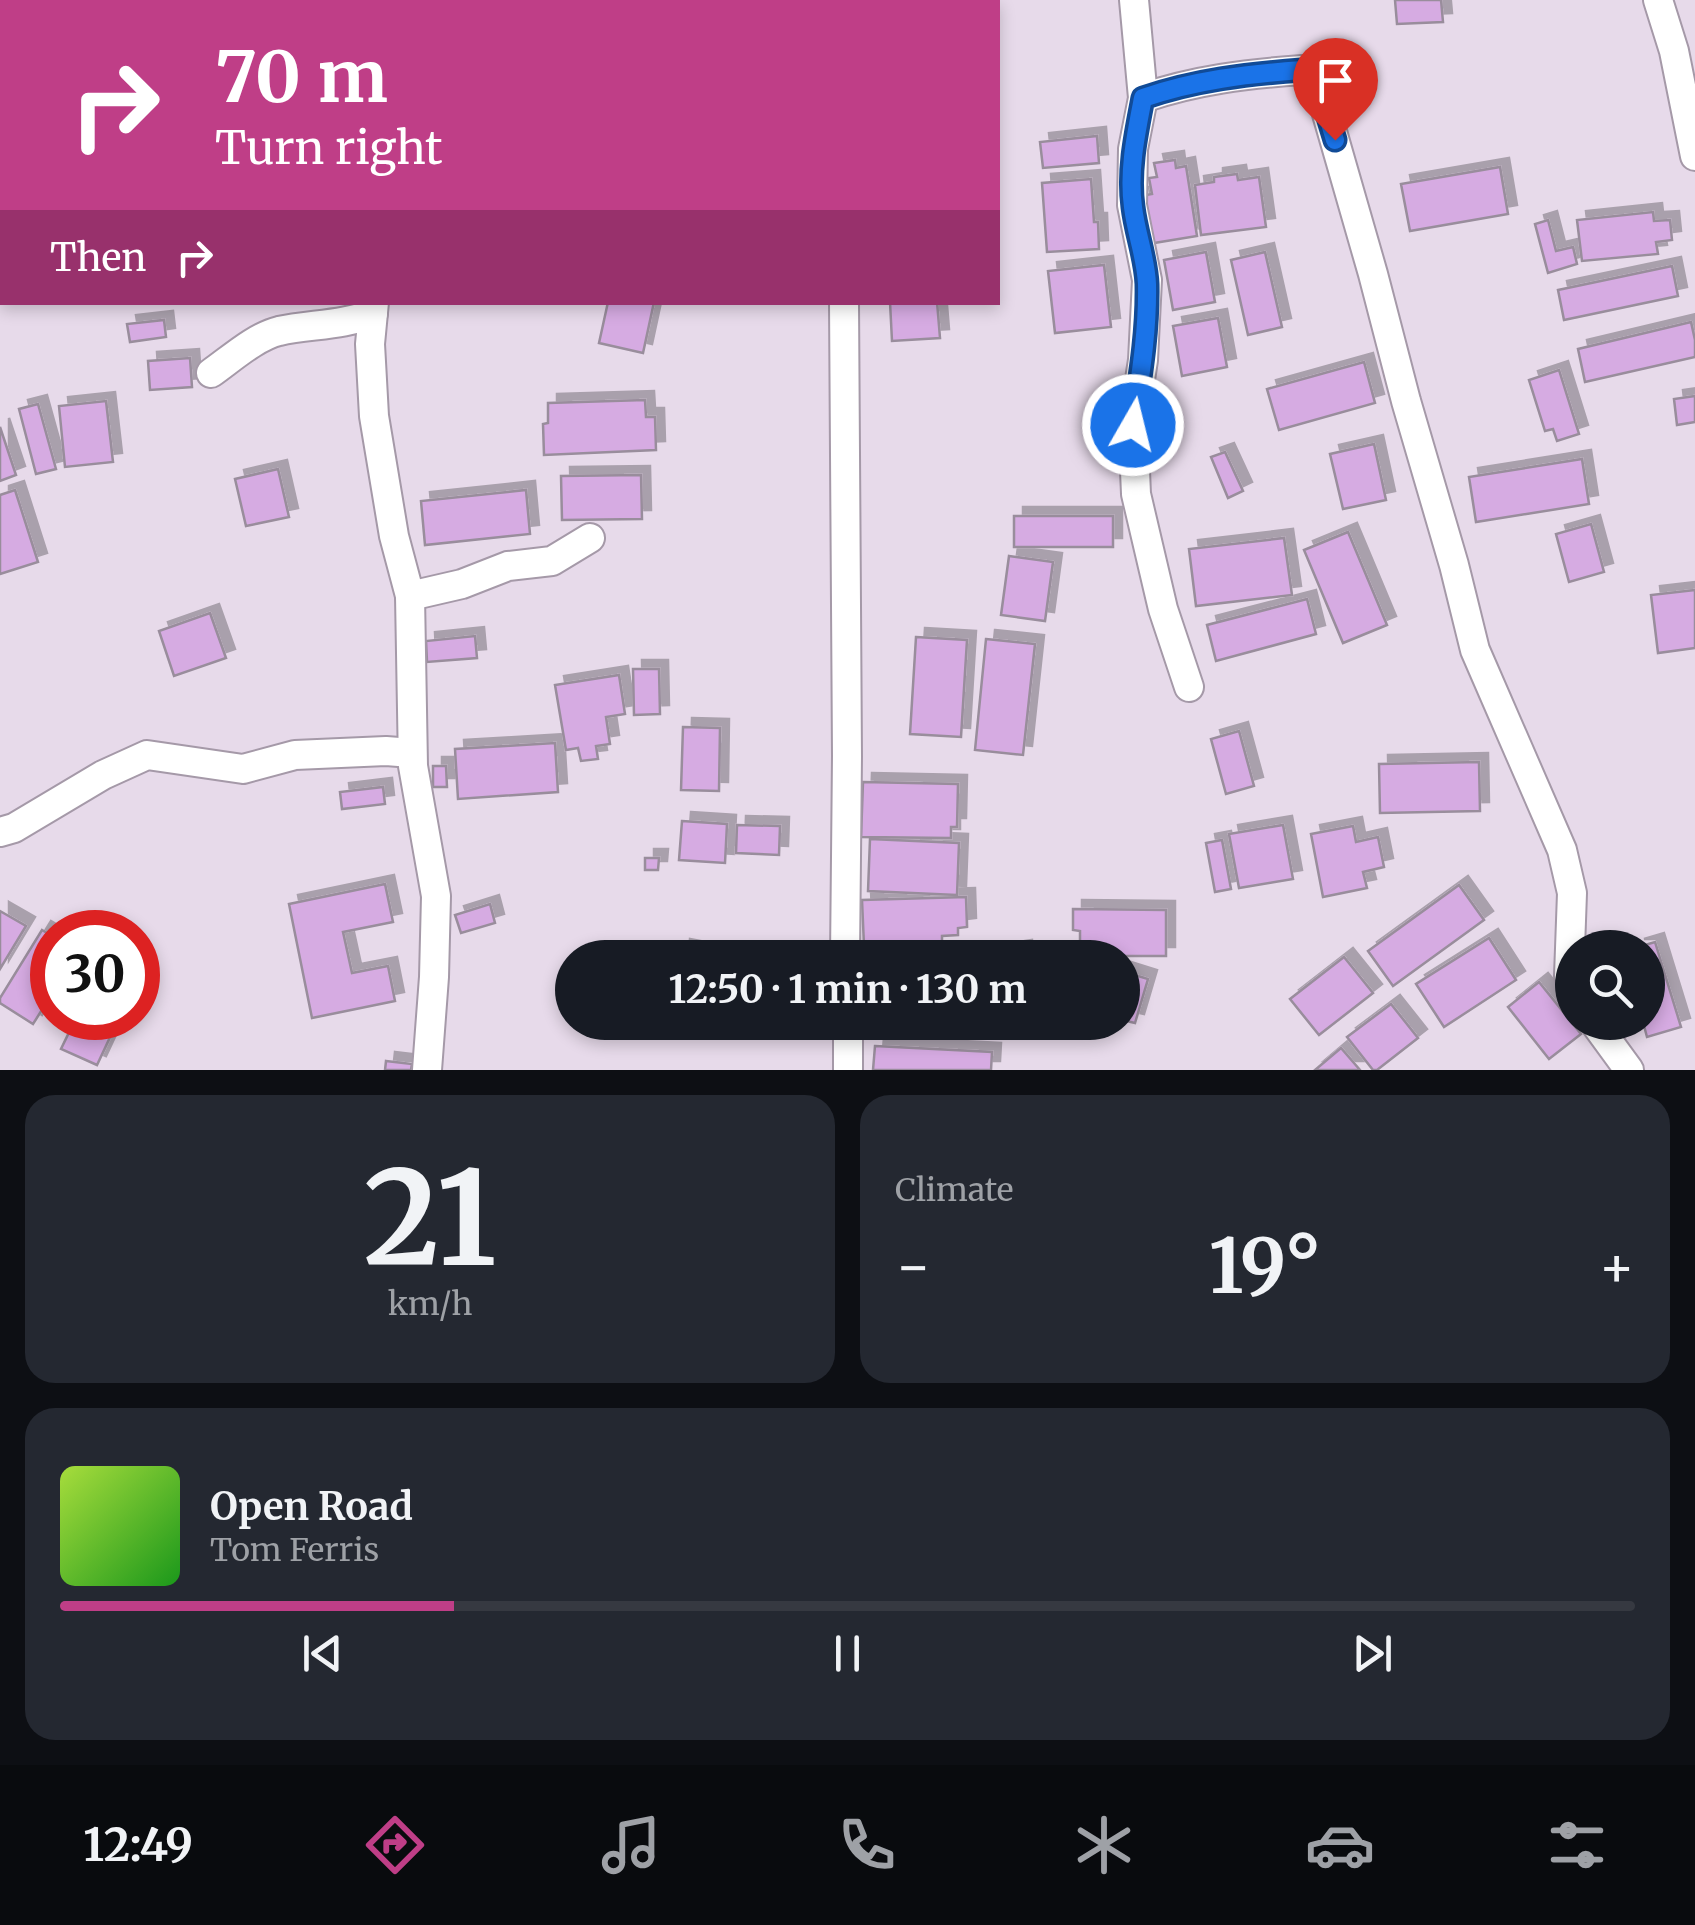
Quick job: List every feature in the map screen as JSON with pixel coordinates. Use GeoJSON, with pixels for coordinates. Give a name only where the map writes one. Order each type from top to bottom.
{"type":"FeatureCollection","features":[{"type":"Feature","properties":{"kind":"street"},"geometry":{"type":"LineString","coordinates":[[1134,0],[1143,98],[1134,150],[1132,205],[1147,280],[1143,360],[1133,425],[1136,494],[1162,610],[1189,688]]}},
{"type":"Feature","properties":{"kind":"street"},"geometry":{"type":"LineString","coordinates":[[1658,0],[1674,50],[1695,156]]}},
{"type":"Feature","properties":{"kind":"street"},"geometry":{"type":"LineString","coordinates":[[1143,98],[1238,74],[1302,70],[1325,107],[1475,650],[1562,850],[1572,893],[1570,930]]}},
{"type":"Feature","properties":{"kind":"street"},"geometry":{"type":"LineString","coordinates":[[844,305],[845,940]]}},
{"type":"Feature","properties":{"kind":"street"},"geometry":{"type":"LineString","coordinates":[[211,373],[275,332],[354,321],[374,308]]}},
{"type":"Feature","properties":{"kind":"street"},"geometry":{"type":"LineString","coordinates":[[374,308],[370,344],[374,416],[394,536],[410,596],[412,752],[436,896],[427,1070]]}},
{"type":"Feature","properties":{"kind":"street"},"geometry":{"type":"LineString","coordinates":[[410,596],[462,584],[508,566],[552,561],[590,538]]}},
{"type":"Feature","properties":{"kind":"street"},"geometry":{"type":"LineString","coordinates":[[0,832],[146,755],[242,769],[295,755],[412,752]]}},
{"type":"Feature","properties":{"kind":"street"},"geometry":{"type":"LineString","coordinates":[[848,1040],[848,1070]]}},
{"type":"Feature","properties":{"kind":"street"},"geometry":{"type":"LineString","coordinates":[[1608,1040],[1630,1070]]}},
{"type":"Feature","properties":{"kind":"building"},"geometry":{"type":"Polygon","coordinates":[[[1395,0],[1441,0],[1443,22],[1397,24],[1395,0]]]}},
{"type":"Feature","properties":{"kind":"building"},"geometry":{"type":"Polygon","coordinates":[[[1097,136],[1099,163],[1043,168],[1040,142],[1097,136]]]}},
{"type":"Feature","properties":{"kind":"building"},"geometry":{"type":"Polygon","coordinates":[[[1175,160],[1176,168],[1186,166],[1197,236],[1148,244],[1140,196],[1152,194],[1149,178],[1157,177],[1154,163],[1175,160]]]}},
{"type":"Feature","properties":{"kind":"building"},"geometry":{"type":"Polygon","coordinates":[[[1500,167],[1508,214],[1410,231],[1401,184],[1500,167]]]}},
{"type":"Feature","properties":{"kind":"building"},"geometry":{"type":"Polygon","coordinates":[[[1237,174],[1238,180],[1259,177],[1266,227],[1201,235],[1195,185],[1237,174]]]}},
{"type":"Feature","properties":{"kind":"building"},"geometry":{"type":"Polygon","coordinates":[[[1091,179],[1099,249],[1047,252],[1042,183],[1091,179]]]}},
{"type":"Feature","properties":{"kind":"building"},"geometry":{"type":"Polygon","coordinates":[[[1653,212],[1654,221],[1670,220],[1672,240],[1656,242],[1658,254],[1582,261],[1577,220],[1653,212]]]}},
{"type":"Feature","properties":{"kind":"building"},"geometry":{"type":"Polygon","coordinates":[[[1548,220],[1556,251],[1573,247],[1577,264],[1548,273],[1535,224],[1548,220]]]}},
{"type":"Feature","properties":{"kind":"building"},"geometry":{"type":"Polygon","coordinates":[[[1206,252],[1215,302],[1173,310],[1164,260],[1206,252]]]}},
{"type":"Feature","properties":{"kind":"building"},"geometry":{"type":"Polygon","coordinates":[[[1265,252],[1282,327],[1248,335],[1231,260],[1265,252]]]}},
{"type":"Feature","properties":{"kind":"building"},"geometry":{"type":"Polygon","coordinates":[[[1104,265],[1111,327],[1055,333],[1048,271],[1104,265]]]}},
{"type":"Feature","properties":{"kind":"building"},"geometry":{"type":"Polygon","coordinates":[[[1672,266],[1678,296],[1564,320],[1558,290],[1672,266]]]}},
{"type":"Feature","properties":{"kind":"building"},"geometry":{"type":"Polygon","coordinates":[[[607,305],[653,305],[643,353],[599,343],[607,305]]]}},
{"type":"Feature","properties":{"kind":"building"},"geometry":{"type":"Polygon","coordinates":[[[890,305],[937,305],[940,338],[892,341],[890,305]]]}},
{"type":"Feature","properties":{"kind":"building"},"geometry":{"type":"Polygon","coordinates":[[[1218,318],[1227,367],[1182,376],[1173,326],[1218,318]]]}},
{"type":"Feature","properties":{"kind":"building"},"geometry":{"type":"Polygon","coordinates":[[[164,320],[166,337],[130,342],[127,324],[164,320]]]}},
{"type":"Feature","properties":{"kind":"building"},"geometry":{"type":"Polygon","coordinates":[[[1691,322],[1695,357],[1585,382],[1578,349],[1691,322]]]}},
{"type":"Feature","properties":{"kind":"building"},"geometry":{"type":"Polygon","coordinates":[[[190,358],[192,387],[150,390],[148,361],[190,358]]]}},
{"type":"Feature","properties":{"kind":"building"},"geometry":{"type":"Polygon","coordinates":[[[1364,362],[1375,403],[1279,430],[1267,389],[1364,362]]]}},
{"type":"Feature","properties":{"kind":"building"},"geometry":{"type":"Polygon","coordinates":[[[1559,370],[1579,434],[1557,441],[1553,429],[1545,431],[1529,380],[1559,370]]]}},
{"type":"Feature","properties":{"kind":"building"},"geometry":{"type":"Polygon","coordinates":[[[1695,396],[1695,422],[1677,425],[1674,399],[1695,396]]]}},
{"type":"Feature","properties":{"kind":"building"},"geometry":{"type":"Polygon","coordinates":[[[645,400],[646,417],[655,417],[656,450],[544,455],[543,424],[548,423],[548,403],[645,400]]]}},
{"type":"Feature","properties":{"kind":"building"},"geometry":{"type":"Polygon","coordinates":[[[106,401],[113,462],[65,467],[59,406],[106,401]]]}},
{"type":"Feature","properties":{"kind":"building"},"geometry":{"type":"Polygon","coordinates":[[[38,404],[56,469],[36,474],[19,409],[38,404]]]}},
{"type":"Feature","properties":{"kind":"building"},"geometry":{"type":"Polygon","coordinates":[[[0,427],[16,475],[0,481],[0,427]]]}},
{"type":"Feature","properties":{"kind":"building"},"geometry":{"type":"Polygon","coordinates":[[[1374,444],[1386,500],[1343,509],[1330,454],[1374,444]]]}},
{"type":"Feature","properties":{"kind":"building"},"geometry":{"type":"Polygon","coordinates":[[[1225,452],[1243,491],[1228,498],[1211,457],[1225,452]]]}},
{"type":"Feature","properties":{"kind":"building"},"geometry":{"type":"Polygon","coordinates":[[[1582,459],[1589,504],[1476,522],[1469,477],[1582,459]]]}},
{"type":"Feature","properties":{"kind":"building"},"geometry":{"type":"Polygon","coordinates":[[[278,469],[289,517],[246,526],[235,479],[278,469]]]}},
{"type":"Feature","properties":{"kind":"building"},"geometry":{"type":"Polygon","coordinates":[[[641,475],[642,519],[562,520],[561,476],[641,475]]]}},
{"type":"Feature","properties":{"kind":"building"},"geometry":{"type":"Polygon","coordinates":[[[15,490],[38,562],[0,574],[0,495],[15,490]]]}},
{"type":"Feature","properties":{"kind":"building"},"geometry":{"type":"Polygon","coordinates":[[[526,490],[530,534],[425,545],[421,501],[526,490]]]}},
{"type":"Feature","properties":{"kind":"building"},"geometry":{"type":"Polygon","coordinates":[[[1014,516],[1113,516],[1113,547],[1014,547],[1014,516]]]}},
{"type":"Feature","properties":{"kind":"building"},"geometry":{"type":"Polygon","coordinates":[[[1591,524],[1604,572],[1569,582],[1556,534],[1591,524]]]}},
{"type":"Feature","properties":{"kind":"building"},"geometry":{"type":"Polygon","coordinates":[[[1348,532],[1387,625],[1343,643],[1304,550],[1348,532]]]}},
{"type":"Feature","properties":{"kind":"building"},"geometry":{"type":"Polygon","coordinates":[[[1284,538],[1292,595],[1196,606],[1189,549],[1284,538]]]}},
{"type":"Feature","properties":{"kind":"building"},"geometry":{"type":"Polygon","coordinates":[[[1009,556],[1053,562],[1045,621],[1001,615],[1009,556]]]}},
{"type":"Feature","properties":{"kind":"building"},"geometry":{"type":"Polygon","coordinates":[[[1695,590],[1695,648],[1658,653],[1651,595],[1695,590]]]}},
{"type":"Feature","properties":{"kind":"building"},"geometry":{"type":"Polygon","coordinates":[[[1307,599],[1316,634],[1216,661],[1207,625],[1307,599]]]}},
{"type":"Feature","properties":{"kind":"building"},"geometry":{"type":"Polygon","coordinates":[[[210,613],[226,658],[174,676],[159,631],[210,613]]]}},
{"type":"Feature","properties":{"kind":"building"},"geometry":{"type":"Polygon","coordinates":[[[475,636],[477,658],[427,662],[426,641],[475,636]]]}},
{"type":"Feature","properties":{"kind":"building"},"geometry":{"type":"Polygon","coordinates":[[[916,637],[967,640],[961,737],[910,734],[916,637]]]}},
{"type":"Feature","properties":{"kind":"building"},"geometry":{"type":"Polygon","coordinates":[[[986,639],[1035,644],[1023,755],[975,750],[986,639]]]}},
{"type":"Feature","properties":{"kind":"building"},"geometry":{"type":"Polygon","coordinates":[[[633,669],[659,669],[660,714],[634,715],[633,669]]]}},
{"type":"Feature","properties":{"kind":"building"},"geometry":{"type":"Polygon","coordinates":[[[619,675],[625,714],[606,717],[610,744],[596,746],[598,759],[581,761],[578,748],[566,750],[555,685],[619,675]]]}},
{"type":"Feature","properties":{"kind":"building"},"geometry":{"type":"Polygon","coordinates":[[[683,727],[720,728],[719,791],[681,790],[683,727]]]}},
{"type":"Feature","properties":{"kind":"building"},"geometry":{"type":"Polygon","coordinates":[[[1239,731],[1254,786],[1226,794],[1211,739],[1239,731]]]}},
{"type":"Feature","properties":{"kind":"building"},"geometry":{"type":"Polygon","coordinates":[[[555,743],[558,792],[458,799],[455,749],[555,743]]]}},
{"type":"Feature","properties":{"kind":"building"},"geometry":{"type":"Polygon","coordinates":[[[1479,762],[1480,811],[1380,813],[1379,764],[1479,762]]]}},
{"type":"Feature","properties":{"kind":"building"},"geometry":{"type":"Polygon","coordinates":[[[433,766],[446,766],[447,787],[433,787],[433,766]]]}},
{"type":"Feature","properties":{"kind":"building"},"geometry":{"type":"Polygon","coordinates":[[[863,782],[958,784],[957,827],[951,827],[951,838],[861,837],[863,782]]]}},
{"type":"Feature","properties":{"kind":"building"},"geometry":{"type":"Polygon","coordinates":[[[383,787],[385,804],[342,809],[340,792],[383,787]]]}},
{"type":"Feature","properties":{"kind":"building"},"geometry":{"type":"Polygon","coordinates":[[[682,821],[727,824],[725,863],[679,860],[682,821]]]}},
{"type":"Feature","properties":{"kind":"building"},"geometry":{"type":"Polygon","coordinates":[[[737,825],[780,826],[779,855],[736,853],[737,825]]]}},
{"type":"Feature","properties":{"kind":"building"},"geometry":{"type":"Polygon","coordinates":[[[1283,825],[1293,879],[1239,888],[1229,834],[1283,825]]]}},
{"type":"Feature","properties":{"kind":"building"},"geometry":{"type":"Polygon","coordinates":[[[1353,826],[1356,842],[1378,837],[1384,867],[1363,872],[1367,888],[1323,897],[1311,834],[1353,826]]]}},
{"type":"Feature","properties":{"kind":"building"},"geometry":{"type":"Polygon","coordinates":[[[870,839],[959,843],[957,895],[868,891],[870,839]]]}},
{"type":"Feature","properties":{"kind":"building"},"geometry":{"type":"Polygon","coordinates":[[[1222,840],[1231,889],[1215,892],[1206,843],[1222,840]]]}},
{"type":"Feature","properties":{"kind":"building"},"geometry":{"type":"Polygon","coordinates":[[[645,858],[659,858],[658,870],[645,870],[645,858]]]}},
{"type":"Feature","properties":{"kind":"building"},"geometry":{"type":"Polygon","coordinates":[[[385,884],[393,922],[343,932],[352,973],[388,966],[395,1001],[312,1018],[289,904],[385,884]]]}},
{"type":"Feature","properties":{"kind":"building"},"geometry":{"type":"Polygon","coordinates":[[[1459,885],[1484,920],[1393,986],[1368,951],[1459,885]]]}},
{"type":"Feature","properties":{"kind":"building"},"geometry":{"type":"Polygon","coordinates":[[[966,897],[967,927],[958,928],[958,935],[942,936],[942,940],[864,940],[862,900],[966,897]]]}},
{"type":"Feature","properties":{"kind":"building"},"geometry":{"type":"Polygon","coordinates":[[[490,904],[495,923],[461,933],[455,915],[490,904]]]}},
{"type":"Feature","properties":{"kind":"building"},"geometry":{"type":"Polygon","coordinates":[[[1073,909],[1166,910],[1166,956],[1140,956],[1140,940],[1080,940],[1080,931],[1073,930],[1073,909]]]}},
{"type":"Feature","properties":{"kind":"building"},"geometry":{"type":"Polygon","coordinates":[[[0,911],[26,926],[0,969],[0,911]]]}},
{"type":"Feature","properties":{"kind":"building"},"geometry":{"type":"Polygon","coordinates":[[[1489,938],[1516,980],[1444,1027],[1416,984],[1489,938]]]}},
{"type":"Feature","properties":{"kind":"building"},"geometry":{"type":"Polygon","coordinates":[[[30,949],[30,1022],[0,1003],[30,949]]]}},
{"type":"Feature","properties":{"kind":"building"},"geometry":{"type":"Polygon","coordinates":[[[1344,957],[1373,993],[1319,1035],[1290,999],[1344,957]]]}},
{"type":"Feature","properties":{"kind":"building"},"geometry":{"type":"Polygon","coordinates":[[[1665,975],[1681,1027],[1665,1032],[1665,975]]]}},
{"type":"Feature","properties":{"kind":"building"},"geometry":{"type":"Polygon","coordinates":[[[1140,977],[1148,979],[1140,1006],[1140,977]]]}},
{"type":"Feature","properties":{"kind":"building"},"geometry":{"type":"Polygon","coordinates":[[[1539,982],[1555,1002],[1555,1040],[1573,1040],[1549,1059],[1508,1007],[1539,982]]]}},
{"type":"Feature","properties":{"kind":"building"},"geometry":{"type":"Polygon","coordinates":[[[1391,1004],[1418,1038],[1373,1070],[1347,1037],[1391,1004]]]}},
{"type":"Feature","properties":{"kind":"building"},"geometry":{"type":"Polygon","coordinates":[[[65,1040],[109,1040],[97,1065],[61,1049],[65,1040]]]}},
{"type":"Feature","properties":{"kind":"building"},"geometry":{"type":"Polygon","coordinates":[[[875,1046],[992,1052],[991,1070],[873,1070],[875,1046]]]}},
{"type":"Feature","properties":{"kind":"building"},"geometry":{"type":"Polygon","coordinates":[[[1341,1048],[1360,1070],[1315,1070],[1341,1048]]]}},
{"type":"Feature","properties":{"kind":"building"},"geometry":{"type":"Polygon","coordinates":[[[386,1061],[412,1064],[411,1070],[385,1070],[386,1061]]]}},
{"type":"Feature","properties":{"kind":"route"},"geometry":{"type":"LineString","coordinates":[[1133,425],[1146,315],[1147,280],[1132,205],[1134,150],[1143,98],[1238,74],[1302,70],[1325,107],[1335,140]]}}]}
